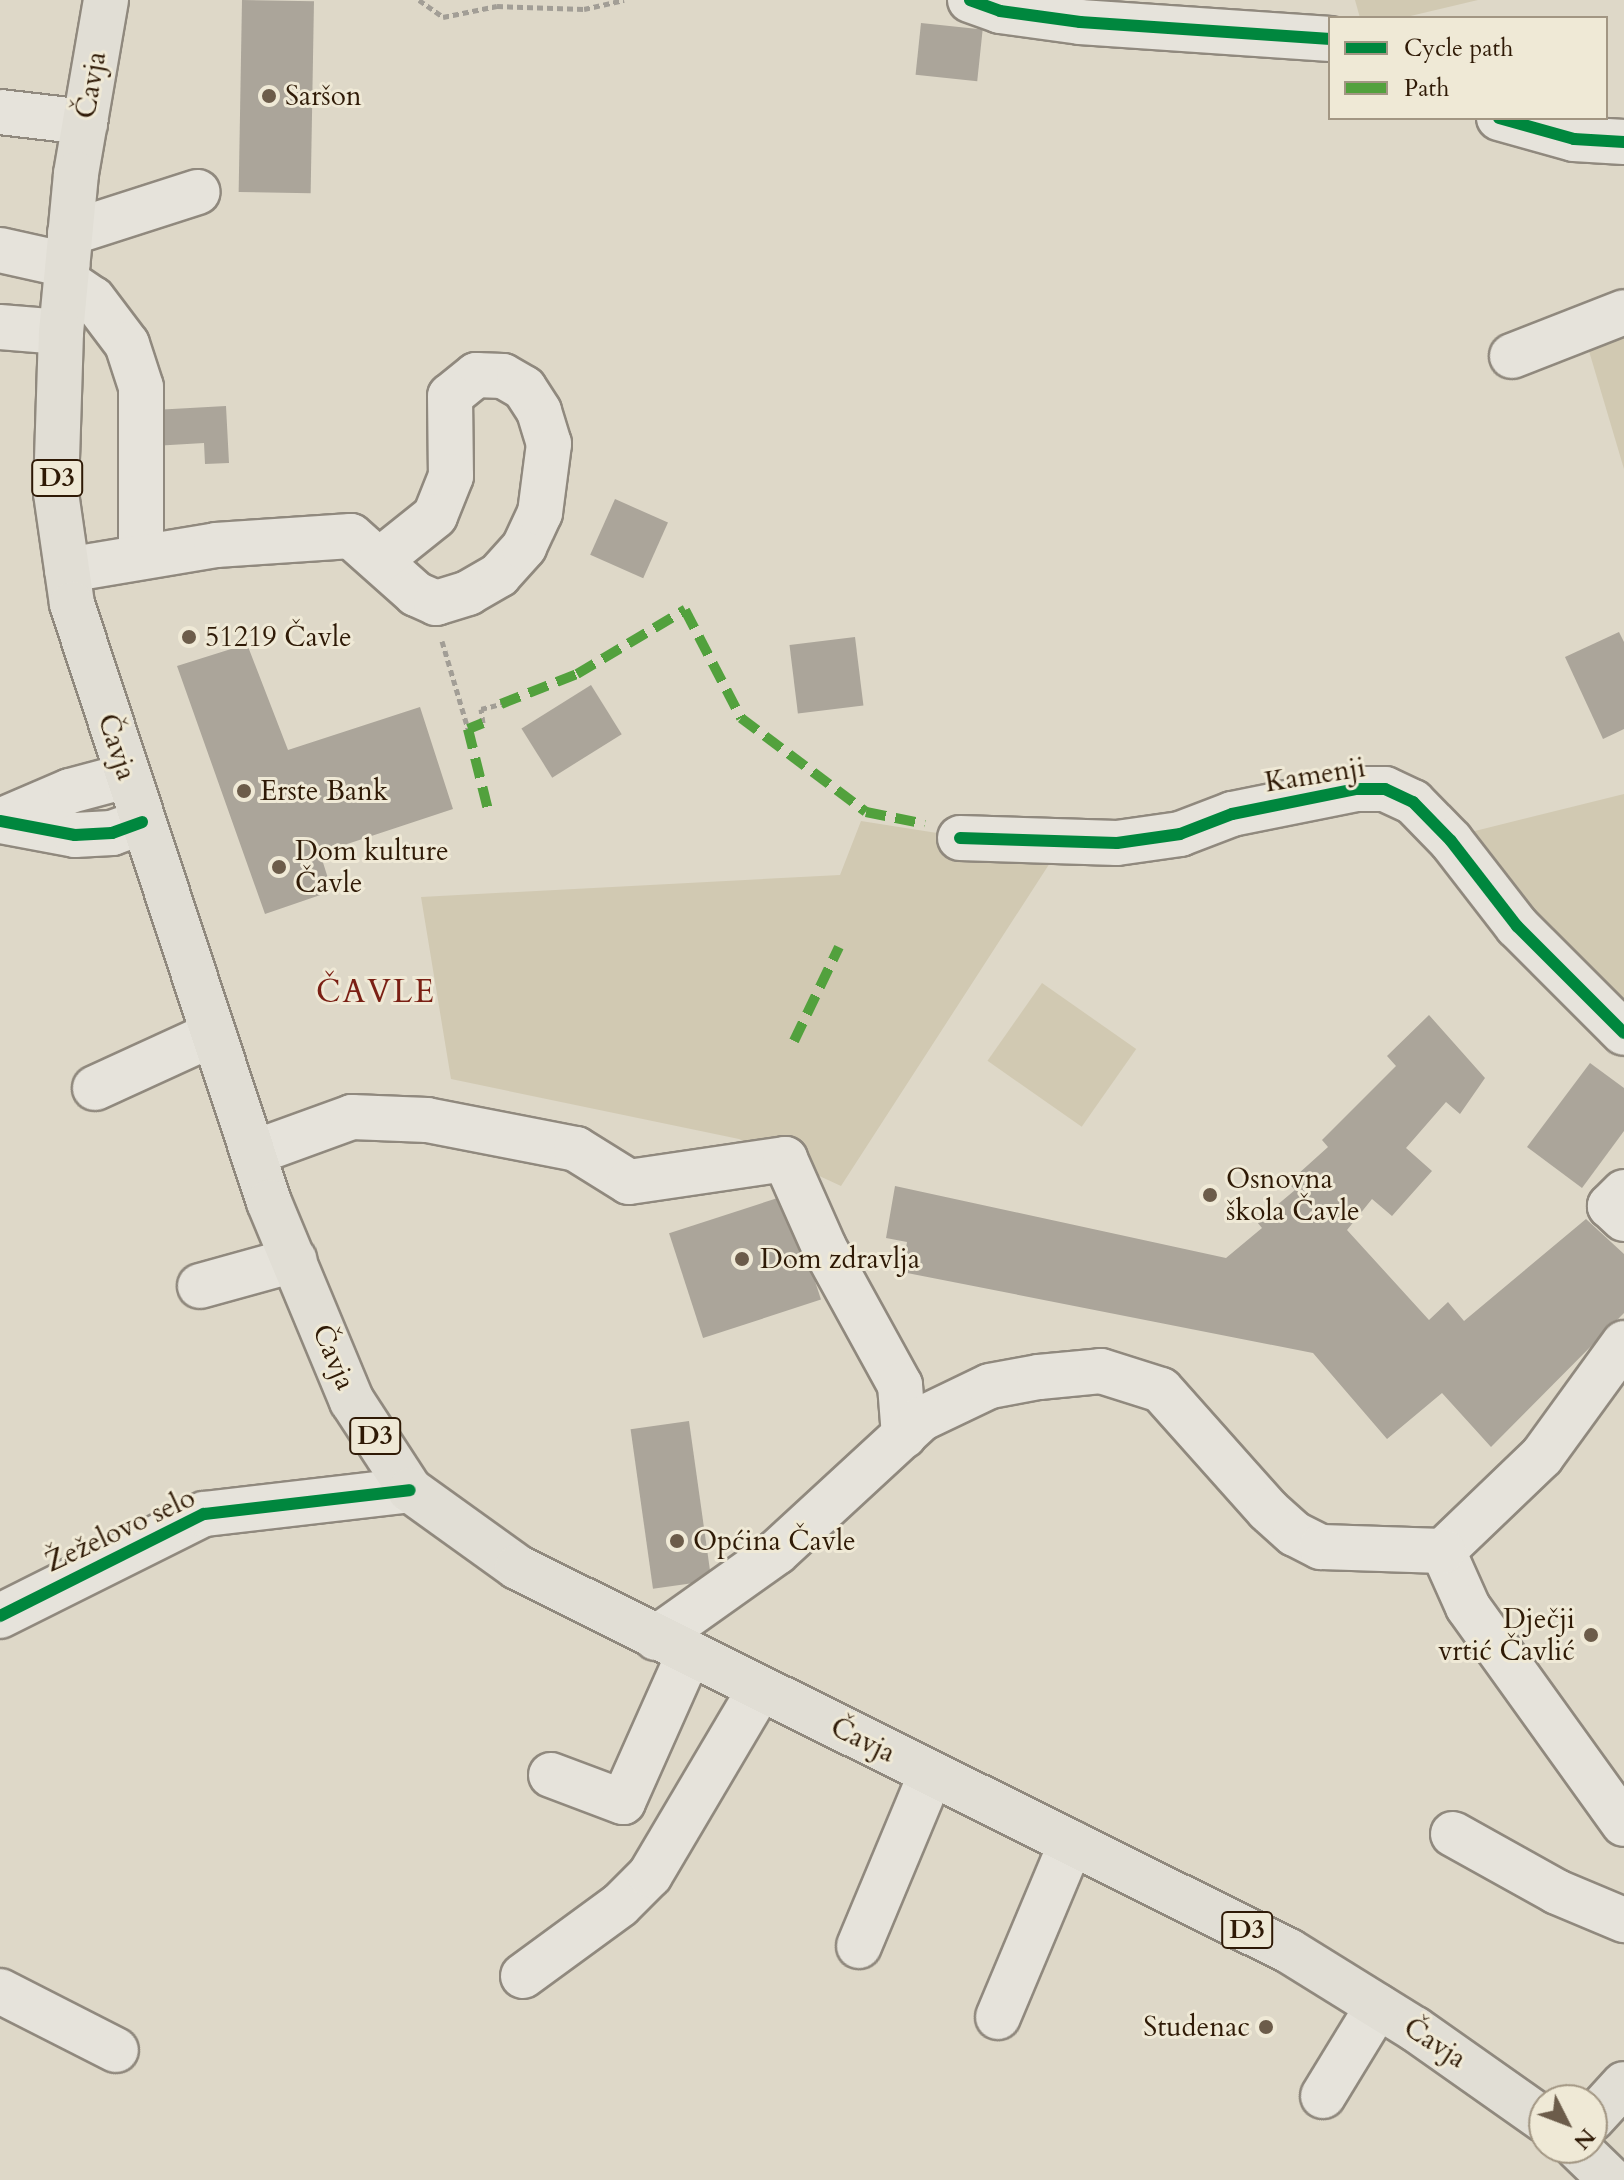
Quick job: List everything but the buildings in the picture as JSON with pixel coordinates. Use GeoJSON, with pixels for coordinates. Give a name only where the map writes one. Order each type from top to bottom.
{"type":"FeatureCollection","features":[{"type":"Feature","properties":{"kind":"main road","name":"Čavja"},"geometry":{"type":"LineString","coordinates":[[106,0],[85,122],[61,332],[56,493],[72,604],[126,776],[253,1153],[352,1401],[410,1490],[517,1567],[1289,1951],[1378,2006],[1528,2109]]}},
{"type":"Feature","properties":{"kind":"main road"},"geometry":{"type":"LineString","coordinates":[[1608,2102],[1624,2084]]}},
{"type":"Feature","properties":{"kind":"main road"},"geometry":{"type":"LineString","coordinates":[[1594,2164],[1611,2180]]}},
{"type":"Feature","properties":{"kind":"street"},"geometry":{"type":"LineString","coordinates":[[998,4],[1328,39]]}},
{"type":"Feature","properties":{"kind":"street"},"geometry":{"type":"LineString","coordinates":[[0,112],[85,122]]}},
{"type":"Feature","properties":{"kind":"street"},"geometry":{"type":"LineString","coordinates":[[1506,120],[1574,139],[1624,142]]}},
{"type":"Feature","properties":{"kind":"street"},"geometry":{"type":"LineString","coordinates":[[0,250],[68,260],[198,192]]}},
{"type":"Feature","properties":{"kind":"street"},"geometry":{"type":"LineString","coordinates":[[68,260],[127,344],[141,387],[141,555]]}},
{"type":"Feature","properties":{"kind":"street"},"geometry":{"type":"LineString","coordinates":[[1512,356],[1624,312]]}},
{"type":"Feature","properties":{"kind":"street"},"geometry":{"type":"LineString","coordinates":[[0,327],[61,332]]}},
{"type":"Feature","properties":{"kind":"street"},"geometry":{"type":"LineString","coordinates":[[67,570],[141,555],[351,536],[416,594],[436,603],[468,593],[499,575],[524,547],[540,513],[549,444],[539,411],[524,388],[503,376],[476,375],[450,396],[451,476],[435,516],[380,560]]}},
{"type":"Feature","properties":{"kind":"street"},"geometry":{"type":"LineString","coordinates":[[0,821],[70,791],[126,776]]}},
{"type":"Feature","properties":{"kind":"street","name":"Kamenji"},"geometry":{"type":"LineString","coordinates":[[960,838],[1117,843],[1180,834],[1232,814],[1356,789],[1385,789],[1413,802],[1451,841],[1517,926],[1624,1033]]}},
{"type":"Feature","properties":{"kind":"street"},"geometry":{"type":"LineString","coordinates":[[0,821],[75,835],[112,833],[142,822]]}},
{"type":"Feature","properties":{"kind":"street"},"geometry":{"type":"LineString","coordinates":[[95,1088],[213,1034]]}},
{"type":"Feature","properties":{"kind":"street"},"geometry":{"type":"LineString","coordinates":[[253,1153],[352,1117],[427,1120],[576,1149],[629,1182],[785,1159],[824,1247],[900,1385],[904,1436]]}},
{"type":"Feature","properties":{"kind":"street"},"geometry":{"type":"LineString","coordinates":[[1624,1192],[1610,1206],[1624,1219]]}},
{"type":"Feature","properties":{"kind":"street"},"geometry":{"type":"LineString","coordinates":[[200,1286],[294,1260]]}},
{"type":"Feature","properties":{"kind":"street"},"geometry":{"type":"LineString","coordinates":[[551,1775],[623,1802],[672,1646],[904,1436],[946,1405],[990,1386],[1101,1371],[1161,1390],[1295,1534],[1321,1547],[1443,1551],[1542,1456],[1624,1343]]}},
{"type":"Feature","properties":{"kind":"street","name":"Žeželovo selo"},"geometry":{"type":"LineString","coordinates":[[0,1616],[204,1514],[410,1490]]}},
{"type":"Feature","properties":{"kind":"street"},"geometry":{"type":"LineString","coordinates":[[1443,1551],[1468,1607],[1624,1824]]}},
{"type":"Feature","properties":{"kind":"street"},"geometry":{"type":"LineString","coordinates":[[523,1976],[620,1905],[650,1875],[760,1689]]}},
{"type":"Feature","properties":{"kind":"street"},"geometry":{"type":"LineString","coordinates":[[859,1946],[931,1774]]}},
{"type":"Feature","properties":{"kind":"street"},"geometry":{"type":"LineString","coordinates":[[1453,1834],[1557,1892],[1624,1920]]}},
{"type":"Feature","properties":{"kind":"street"},"geometry":{"type":"LineString","coordinates":[[998,2017],[1071,1843]]}},
{"type":"Feature","properties":{"kind":"street"},"geometry":{"type":"LineString","coordinates":[[0,1991],[116,2050]]}},
{"type":"Feature","properties":{"kind":"street"},"geometry":{"type":"LineString","coordinates":[[1323,2096],[1378,2006]]}},
{"type":"Feature","properties":{"kind":"path"},"geometry":{"type":"LineString","coordinates":[[419,0],[443,17],[497,6],[584,9],[624,0]]}},
{"type":"Feature","properties":{"kind":"path"},"geometry":{"type":"LineString","coordinates":[[440,632],[468,729]]}},
{"type":"Feature","properties":{"kind":"path"},"geometry":{"type":"LineString","coordinates":[[483,723],[481,709],[501,704]]}},
{"type":"Feature","properties":{"kind":"shaded area"},"geometry":{"type":"Polygon","coordinates":[[[1355,0],[1478,0],[1410,16],[1359,16],[1355,0]]]}},
{"type":"Feature","properties":{"kind":"shaded area"},"geometry":{"type":"Polygon","coordinates":[[[1624,327],[1624,469],[1586,341],[1624,327]]]}},
{"type":"Feature","properties":{"kind":"shaded area"},"geometry":{"type":"Polygon","coordinates":[[[1624,794],[1624,1008],[1463,834],[1624,794]]]}},
{"type":"Feature","properties":{"kind":"shaded area"},"geometry":{"type":"Polygon","coordinates":[[[861,821],[1057,852],[841,1186],[739,1139],[451,1079],[421,897],[840,875],[861,821]]]}},
{"type":"Feature","properties":{"kind":"shaded area"},"geometry":{"type":"Polygon","coordinates":[[[1042,983],[1136,1049],[1082,1127],[988,1061],[1042,983]]]}},
{"type":"Feature","properties":{"kind":"marked path"},"geometry":{"type":"LineString","coordinates":[[501,704],[577,674],[685,610],[741,718],[866,812],[925,824]]}},
{"type":"Feature","properties":{"kind":"marked path"},"geometry":{"type":"LineString","coordinates":[[483,723],[468,729],[489,814]]}},
{"type":"Feature","properties":{"kind":"marked path"},"geometry":{"type":"LineString","coordinates":[[794,1041],[839,947]]}},
{"type":"Feature","properties":{"kind":"cycle path"},"geometry":{"type":"LineString","coordinates":[[970,0],[1000,11],[1080,22],[1328,39]]}},
{"type":"Feature","properties":{"kind":"cycle path"},"geometry":{"type":"LineString","coordinates":[[1506,120],[1574,139],[1624,142]]}},
{"type":"Feature","properties":{"kind":"cycle path"},"geometry":{"type":"LineString","coordinates":[[960,838],[1117,843],[1180,834],[1232,814],[1356,789],[1385,789],[1413,802],[1451,841],[1517,926],[1624,1033]]}},
{"type":"Feature","properties":{"kind":"cycle path"},"geometry":{"type":"LineString","coordinates":[[0,821],[75,835],[112,833],[142,822]]}},
{"type":"Feature","properties":{"kind":"cycle path"},"geometry":{"type":"LineString","coordinates":[[0,1616],[204,1514],[410,1490]]}},
{"type":"Feature","properties":{"kind":"place","name":"Saršon"},"geometry":{"type":"Point","coordinates":[269,96]}},
{"type":"Feature","properties":{"kind":"place","name":"51219 Čavle"},"geometry":{"type":"Point","coordinates":[189,637]}},
{"type":"Feature","properties":{"kind":"place","name":"Erste Bank"},"geometry":{"type":"Point","coordinates":[244,791]}},
{"type":"Feature","properties":{"kind":"place","name":"Dom kulture Čavle"},"geometry":{"type":"Point","coordinates":[279,867]}},
{"type":"Feature","properties":{"kind":"place","name":"Osnovna škola Čavle"},"geometry":{"type":"Point","coordinates":[1210,1195]}},
{"type":"Feature","properties":{"kind":"place","name":"Dom zdravlja"},"geometry":{"type":"Point","coordinates":[742,1259]}},
{"type":"Feature","properties":{"kind":"place","name":"Općina Čavle"},"geometry":{"type":"Point","coordinates":[677,1541]}},
{"type":"Feature","properties":{"kind":"place","name":"Dječji vrtić Čavlić"},"geometry":{"type":"Point","coordinates":[1591,1635]}},
{"type":"Feature","properties":{"kind":"place","name":"Studenac"},"geometry":{"type":"Point","coordinates":[1266,2027]}},
{"type":"Feature","properties":{"kind":"district","name":"ČAVLE"},"geometry":{"type":"Point","coordinates":[376,992]}}]}
